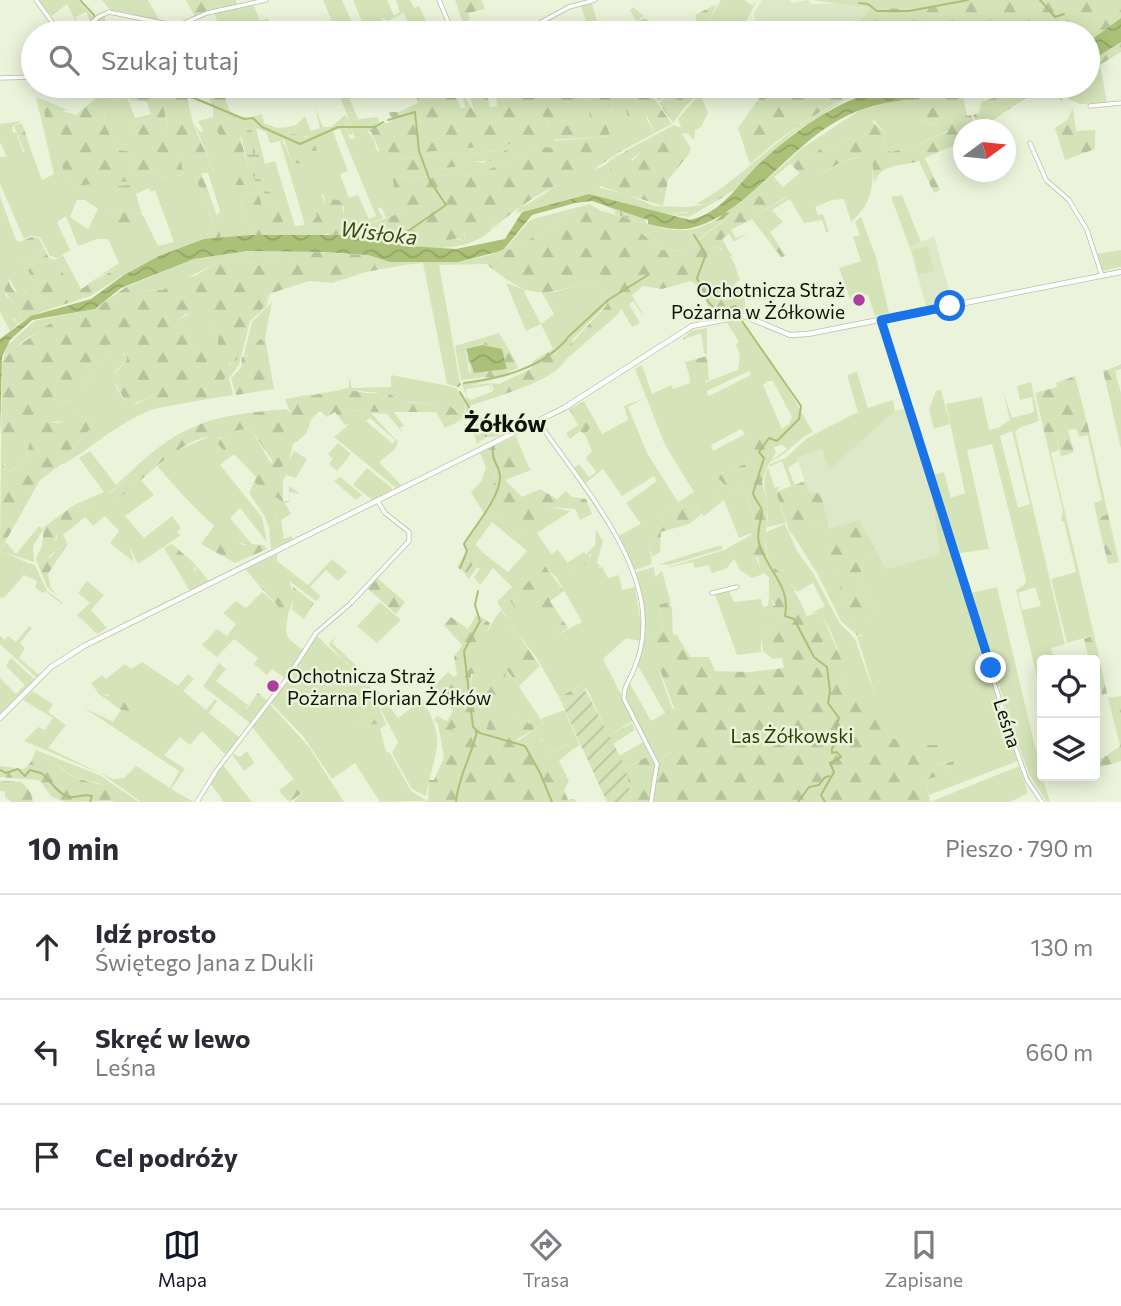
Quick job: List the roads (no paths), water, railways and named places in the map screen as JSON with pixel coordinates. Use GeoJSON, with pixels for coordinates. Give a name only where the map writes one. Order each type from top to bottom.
{"type":"FeatureCollection","features":[{"type":"Feature","properties":{"kind":"main road"},"geometry":{"type":"LineString","coordinates":[[0,718],[51,667],[84,646],[538,421],[584,396],[692,326],[740,315],[752,317],[790,335],[800,335],[1121,272]]}},
{"type":"Feature","properties":{"kind":"street"},"geometry":{"type":"LineString","coordinates":[[36,0],[51,21]]}},
{"type":"Feature","properties":{"kind":"street"},"geometry":{"type":"LineString","coordinates":[[189,21],[207,13],[266,0]]}},
{"type":"Feature","properties":{"kind":"street"},"geometry":{"type":"LineString","coordinates":[[439,0],[448,21]]}},
{"type":"Feature","properties":{"kind":"street"},"geometry":{"type":"LineString","coordinates":[[545,21],[580,3],[595,0]]}},
{"type":"Feature","properties":{"kind":"street"},"geometry":{"type":"LineString","coordinates":[[93,21],[117,12],[147,21]]}},
{"type":"Feature","properties":{"kind":"street"},"geometry":{"type":"LineString","coordinates":[[0,78],[21,77]]}},
{"type":"Feature","properties":{"kind":"street"},"geometry":{"type":"LineString","coordinates":[[1090,106],[1121,103]]}},
{"type":"Feature","properties":{"kind":"street"},"geometry":{"type":"LineString","coordinates":[[1030,143],[1046,180],[1069,200],[1087,230],[1102,276]]}},
{"type":"Feature","properties":{"kind":"street","name":"Leśna"},"geometry":{"type":"LineString","coordinates":[[881,320],[1011,737],[1027,779],[1042,802]]}},
{"type":"Feature","properties":{"kind":"street"},"geometry":{"type":"LineString","coordinates":[[538,421],[568,466],[585,484],[617,536],[632,571],[643,626],[634,670],[624,689],[624,699],[657,764],[651,802]]}},
{"type":"Feature","properties":{"kind":"street"},"geometry":{"type":"LineString","coordinates":[[197,802],[216,771],[286,680],[316,633],[351,604],[409,541],[408,530],[386,513],[377,500]]}},
{"type":"Feature","properties":{"kind":"street"},"geometry":{"type":"LineString","coordinates":[[712,593],[737,587]]}},
{"type":"Feature","properties":{"kind":"water"},"geometry":{"type":"Polygon","coordinates":[[[1121,18],[1121,42],[1100,55],[1100,33],[1121,18]]]}},
{"type":"Feature","properties":{"kind":"water"},"geometry":{"type":"Polygon","coordinates":[[[855,98],[921,98],[873,106],[841,119],[806,143],[725,213],[730,212],[723,219],[716,221],[722,215],[686,229],[648,224],[648,220],[592,201],[575,203],[532,215],[504,249],[458,262],[390,262],[368,255],[247,251],[194,259],[121,288],[95,309],[32,320],[10,340],[2,357],[0,434],[0,339],[31,316],[91,299],[124,275],[159,256],[204,239],[251,235],[348,235],[399,241],[408,246],[456,249],[505,239],[522,212],[589,194],[690,220],[712,211],[729,197],[760,163],[791,137],[855,98]]]}},
{"type":"Feature","properties":{"kind":"water"},"geometry":{"type":"Polygon","coordinates":[[[483,345],[502,349],[507,369],[474,373],[466,349],[483,345]]]}},
{"type":"Feature","properties":{"kind":"waterway"},"geometry":{"type":"LineString","coordinates":[[80,0],[94,15],[96,21]]}},
{"type":"Feature","properties":{"kind":"waterway"},"geometry":{"type":"LineString","coordinates":[[859,3],[868,4],[877,11],[909,11],[968,0]]}},
{"type":"Feature","properties":{"kind":"waterway"},"geometry":{"type":"LineString","coordinates":[[1040,0],[1055,17],[1064,14]]}},
{"type":"Feature","properties":{"kind":"waterway"},"geometry":{"type":"LineString","coordinates":[[194,98],[244,119],[253,118],[262,127],[300,144],[338,127],[375,127],[383,122]]}},
{"type":"Feature","properties":{"kind":"waterway","name":"Wisłoka"},"geometry":{"type":"LineString","coordinates":[[388,120],[415,112],[419,151],[430,181],[446,205],[395,240]]}},
{"type":"Feature","properties":{"kind":"waterway"},"geometry":{"type":"LineString","coordinates":[[694,235],[706,254],[697,278],[709,303],[719,312],[735,306],[741,309]]}},
{"type":"Feature","properties":{"kind":"waterway"},"geometry":{"type":"LineString","coordinates":[[568,337],[608,300],[648,275]]}},
{"type":"Feature","properties":{"kind":"waterway"},"geometry":{"type":"LineString","coordinates":[[742,321],[801,406],[799,419],[777,441],[769,438],[759,452],[764,458],[753,493],[762,512],[758,540],[782,587],[786,605],[785,616],[794,619],[814,657],[827,667],[830,692],[828,703],[839,718],[836,727],[842,736],[832,748],[832,753],[837,752],[841,757],[830,763],[834,772],[821,795],[825,802]]}},
{"type":"Feature","properties":{"kind":"waterway"},"geometry":{"type":"LineString","coordinates":[[464,383],[506,375],[533,365],[567,339]]}},
{"type":"Feature","properties":{"kind":"waterway"},"geometry":{"type":"LineString","coordinates":[[460,392],[473,414],[481,420],[486,436]]}},
{"type":"Feature","properties":{"kind":"waterway"},"geometry":{"type":"LineString","coordinates":[[460,568],[467,551],[464,544],[491,503],[499,485],[500,473],[493,456],[493,447]]}},
{"type":"Feature","properties":{"kind":"waterway"},"geometry":{"type":"LineString","coordinates":[[478,591],[475,605],[480,621],[464,651],[473,727],[480,733],[525,746],[552,802]]}},
{"type":"Feature","properties":{"kind":"waterway"},"geometry":{"type":"LineString","coordinates":[[456,802],[459,784],[477,731]]}},
{"type":"Feature","properties":{"kind":"waterway"},"geometry":{"type":"LineString","coordinates":[[0,770],[6,773],[18,769],[25,776],[30,770],[41,773],[62,794],[72,797],[92,796],[90,802]]}},
{"type":"Feature","properties":{"kind":"waterway"},"geometry":{"type":"LineString","coordinates":[[798,802],[809,787],[819,785],[829,776]]}},
{"type":"Feature","properties":{"kind":"place","name":"Ochotnicza Straż Pożarna w Żółkowie"},"geometry":{"type":"Point","coordinates":[859,300]}},
{"type":"Feature","properties":{"kind":"place","name":"Ochotnicza Straż Pożarna Florian Żółków"},"geometry":{"type":"Point","coordinates":[273,686]}},
{"type":"Feature","properties":{"kind":"district","name":"Żółków"},"geometry":{"type":"Point","coordinates":[505,423]}},
{"type":"Feature","properties":{"kind":"park label","name":"Las Żółkowski"},"geometry":{"type":"Point","coordinates":[792,735]}}]}
